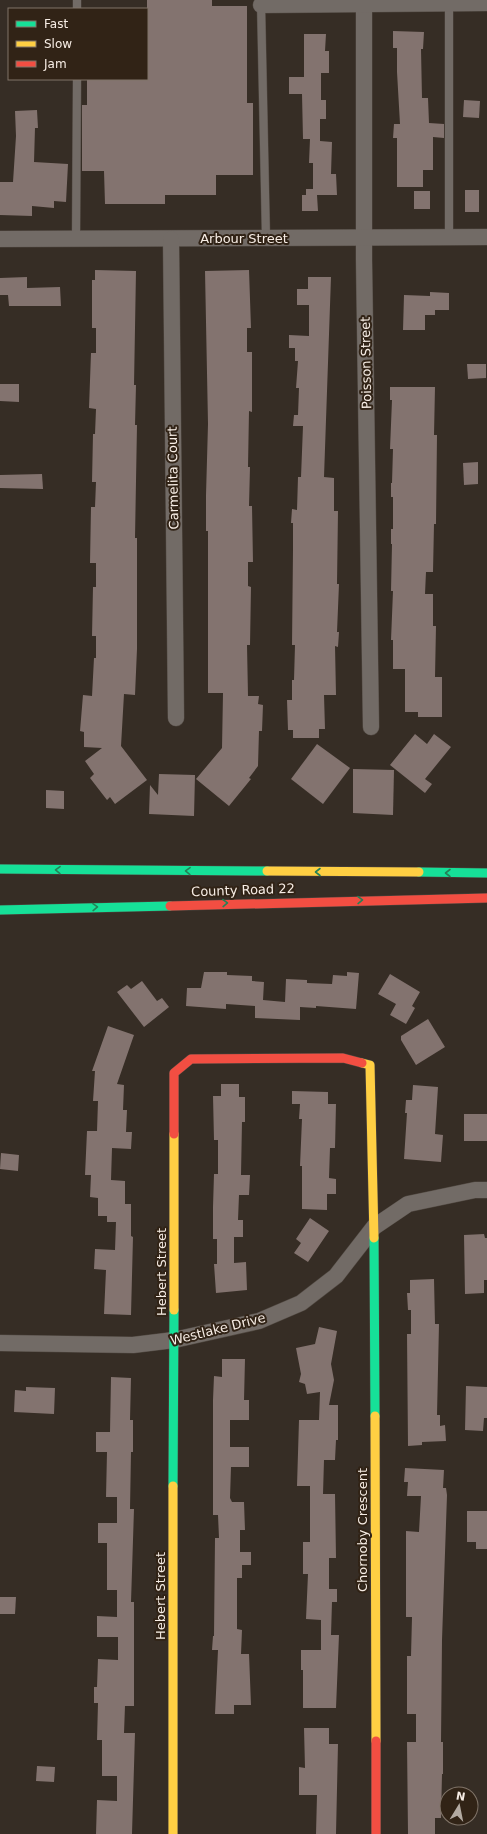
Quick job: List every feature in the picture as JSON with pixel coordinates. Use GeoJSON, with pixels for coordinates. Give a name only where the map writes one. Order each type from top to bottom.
{"type":"FeatureCollection","features":[{"type":"Feature","properties":{"kind":"street"},"geometry":{"type":"LineString","coordinates":[[261,2],[487,3]]}},
{"type":"Feature","properties":{"kind":"street","name":"Poisson Street"},"geometry":{"type":"LineString","coordinates":[[364,2],[364,237],[371,727]]}},
{"type":"Feature","properties":{"kind":"street","name":"Arbour Street"},"geometry":{"type":"LineString","coordinates":[[0,240],[487,236]]}},
{"type":"Feature","properties":{"kind":"street","name":"Carmelita Court"},"geometry":{"type":"LineString","coordinates":[[171,239],[176,718]]}},
{"type":"Feature","properties":{"kind":"street","name":"County Road 22"},"geometry":{"type":"LineString","coordinates":[[0,869],[487,873]]}},
{"type":"Feature","properties":{"kind":"street","name":"County Road 22"},"geometry":{"type":"LineString","coordinates":[[0,910],[487,898]]}},
{"type":"Feature","properties":{"kind":"street","name":"Hebert Street"},"geometry":{"type":"LineString","coordinates":[[173,1834],[174,1073],[191,1059],[343,1058],[370,1065],[374,1227]]}},
{"type":"Feature","properties":{"kind":"street","name":"Westlake Drive"},"geometry":{"type":"LineString","coordinates":[[0,1343],[133,1345],[174,1340],[259,1321],[300,1303],[336,1276],[374,1227],[408,1204],[475,1190],[487,1190]]}},
{"type":"Feature","properties":{"kind":"street","name":"Chornoby Crescent"},"geometry":{"type":"LineString","coordinates":[[374,1227],[376,1834]]}},
{"type":"Feature","properties":{"kind":"lane"},"geometry":{"type":"LineString","coordinates":[[261,2],[266,238]]}},
{"type":"Feature","properties":{"kind":"lane"},"geometry":{"type":"LineString","coordinates":[[449,3],[449,237]]}},
{"type":"Feature","properties":{"kind":"lane"},"geometry":{"type":"LineString","coordinates":[[76,239],[77,80]]}},
{"type":"Feature","properties":{"kind":"building"},"geometry":{"type":"Polygon","coordinates":[[[147,0],[212,0],[212,6],[247,6],[247,103],[253,103],[253,175],[216,175],[216,195],[165,195],[165,204],[105,204],[104,171],[82,171],[82,105],[87,105],[87,80],[148,80],[147,0]]]}},
{"type":"Feature","properties":{"kind":"building"},"geometry":{"type":"Polygon","coordinates":[[[393,31],[424,32],[423,49],[421,49],[422,98],[428,98],[429,123],[444,124],[444,138],[433,137],[433,170],[423,170],[423,187],[397,187],[397,138],[393,138],[394,124],[400,124],[397,48],[393,48],[393,31]]]}},
{"type":"Feature","properties":{"kind":"building"},"geometry":{"type":"Polygon","coordinates":[[[304,34],[326,34],[325,51],[329,51],[329,73],[321,73],[321,100],[326,100],[326,119],[320,119],[320,141],[332,142],[331,174],[336,174],[337,195],[317,195],[318,211],[302,211],[302,195],[306,195],[306,189],[313,189],[313,163],[309,163],[310,139],[303,139],[302,94],[289,94],[289,77],[304,77],[304,34]]]}},
{"type":"Feature","properties":{"kind":"building"},"geometry":{"type":"Polygon","coordinates":[[[464,100],[480,101],[479,118],[463,117],[464,100]]]}},
{"type":"Feature","properties":{"kind":"building"},"geometry":{"type":"Polygon","coordinates":[[[37,110],[38,128],[35,128],[34,162],[68,164],[66,202],[54,201],[54,208],[32,206],[32,216],[0,215],[0,182],[13,182],[16,136],[15,111],[37,110]]]}},
{"type":"Feature","properties":{"kind":"building"},"geometry":{"type":"Polygon","coordinates":[[[465,190],[479,190],[479,212],[465,212],[465,190]]]}},
{"type":"Feature","properties":{"kind":"building"},"geometry":{"type":"Polygon","coordinates":[[[414,191],[430,191],[430,209],[414,209],[414,191]]]}},
{"type":"Feature","properties":{"kind":"building"},"geometry":{"type":"Polygon","coordinates":[[[95,270],[136,271],[134,385],[136,385],[135,425],[137,425],[135,538],[137,538],[137,649],[135,695],[124,694],[121,746],[147,780],[115,804],[110,797],[107,800],[90,778],[94,774],[85,761],[102,748],[84,747],[84,732],[80,731],[83,695],[92,696],[94,658],[96,658],[96,636],[92,636],[93,587],[96,587],[96,563],[90,563],[91,507],[95,507],[96,482],[92,482],[93,434],[95,434],[96,409],[89,408],[91,353],[96,353],[96,328],[92,328],[92,280],[95,280],[95,270]]]}},
{"type":"Feature","properties":{"kind":"building"},"geometry":{"type":"Polygon","coordinates":[[[249,270],[251,328],[247,328],[247,352],[252,352],[252,412],[249,411],[248,467],[250,467],[249,506],[252,506],[253,562],[248,562],[248,586],[251,587],[250,645],[247,645],[248,696],[259,696],[258,704],[263,705],[262,731],[259,731],[258,766],[249,778],[251,779],[229,806],[196,779],[222,748],[223,693],[208,693],[208,531],[206,531],[206,495],[208,424],[205,271],[249,270]]]}},
{"type":"Feature","properties":{"kind":"building"},"geometry":{"type":"Polygon","coordinates":[[[27,277],[27,288],[60,287],[61,306],[9,306],[8,295],[0,295],[0,278],[27,277]]]}},
{"type":"Feature","properties":{"kind":"building"},"geometry":{"type":"Polygon","coordinates":[[[308,277],[331,277],[324,477],[334,478],[334,511],[338,511],[337,584],[339,584],[337,632],[339,632],[338,647],[335,646],[336,695],[324,695],[325,729],[319,729],[319,738],[293,738],[293,730],[288,730],[287,700],[292,700],[295,645],[292,645],[293,523],[291,523],[292,509],[297,510],[298,477],[301,477],[303,426],[293,426],[294,415],[298,415],[299,388],[296,388],[298,361],[295,361],[295,348],[289,348],[289,335],[309,336],[309,305],[297,305],[297,289],[308,289],[308,277]]]}},
{"type":"Feature","properties":{"kind":"building"},"geometry":{"type":"Polygon","coordinates":[[[430,292],[449,293],[449,310],[435,310],[435,315],[425,315],[425,330],[403,330],[404,295],[430,296],[430,292]]]}},
{"type":"Feature","properties":{"kind":"building"},"geometry":{"type":"Polygon","coordinates":[[[467,364],[486,364],[486,378],[468,379],[467,364]]]}},
{"type":"Feature","properties":{"kind":"building"},"geometry":{"type":"Polygon","coordinates":[[[0,384],[19,384],[19,402],[0,401],[0,384]]]}},
{"type":"Feature","properties":{"kind":"building"},"geometry":{"type":"Polygon","coordinates":[[[390,387],[435,387],[434,435],[437,435],[436,524],[434,524],[433,572],[426,572],[425,594],[433,594],[433,626],[436,626],[435,677],[442,677],[442,717],[418,717],[418,712],[405,712],[405,669],[393,669],[393,640],[391,640],[393,591],[391,591],[391,529],[393,529],[393,497],[391,497],[391,483],[393,449],[390,449],[392,400],[390,400],[390,387]]]}},
{"type":"Feature","properties":{"kind":"building"},"geometry":{"type":"Polygon","coordinates":[[[478,462],[478,484],[464,485],[463,463],[478,462]]]}},
{"type":"Feature","properties":{"kind":"building"},"geometry":{"type":"Polygon","coordinates":[[[42,474],[43,489],[0,488],[0,475],[42,474]]]}},
{"type":"Feature","properties":{"kind":"building"},"geometry":{"type":"Polygon","coordinates":[[[415,734],[427,744],[434,734],[451,747],[425,779],[432,784],[425,793],[390,765],[415,734]]]}},
{"type":"Feature","properties":{"kind":"building"},"geometry":{"type":"Polygon","coordinates":[[[317,744],[350,768],[323,804],[291,779],[317,744]]]}},
{"type":"Feature","properties":{"kind":"building"},"geometry":{"type":"Polygon","coordinates":[[[353,769],[394,770],[393,815],[353,813],[353,769]]]}},
{"type":"Feature","properties":{"kind":"building"},"geometry":{"type":"Polygon","coordinates":[[[159,774],[195,775],[194,816],[149,814],[150,785],[158,795],[159,774]]]}},
{"type":"Feature","properties":{"kind":"building"},"geometry":{"type":"Polygon","coordinates":[[[46,790],[64,791],[64,809],[46,808],[46,790]]]}},
{"type":"Feature","properties":{"kind":"building"},"geometry":{"type":"Polygon","coordinates":[[[204,972],[227,972],[227,975],[252,976],[252,981],[264,982],[263,1000],[285,1002],[286,979],[307,980],[307,983],[332,984],[333,975],[347,976],[347,972],[359,973],[356,1009],[316,1006],[316,1008],[300,1007],[300,1020],[255,1018],[255,1006],[226,1004],[226,1009],[186,1006],[187,988],[201,988],[204,972]]]}},
{"type":"Feature","properties":{"kind":"building"},"geometry":{"type":"Polygon","coordinates":[[[390,974],[420,992],[412,1006],[415,1008],[406,1024],[390,1015],[396,1004],[378,994],[390,974]]]}},
{"type":"Feature","properties":{"kind":"building"},"geometry":{"type":"Polygon","coordinates":[[[142,981],[157,1001],[162,998],[169,1007],[144,1027],[117,992],[127,985],[131,989],[142,981]]]}},
{"type":"Feature","properties":{"kind":"building"},"geometry":{"type":"Polygon","coordinates":[[[428,1019],[445,1047],[416,1065],[401,1040],[401,1036],[428,1019]]]}},
{"type":"Feature","properties":{"kind":"building"},"geometry":{"type":"Polygon","coordinates":[[[108,1026],[134,1035],[117,1084],[124,1085],[123,1110],[127,1110],[126,1132],[132,1132],[131,1149],[112,1148],[111,1180],[125,1181],[125,1204],[131,1204],[131,1236],[133,1237],[131,1315],[104,1314],[106,1270],[94,1269],[95,1249],[115,1250],[116,1222],[107,1222],[107,1216],[98,1216],[98,1198],[90,1197],[91,1175],[85,1175],[87,1131],[97,1131],[98,1101],[93,1101],[95,1071],[92,1071],[108,1026]]]}},
{"type":"Feature","properties":{"kind":"building"},"geometry":{"type":"Polygon","coordinates":[[[221,1084],[239,1084],[239,1097],[245,1097],[245,1122],[242,1122],[241,1175],[250,1175],[249,1195],[239,1195],[238,1220],[243,1220],[243,1237],[234,1237],[234,1263],[246,1262],[247,1290],[216,1293],[214,1264],[217,1264],[217,1239],[213,1239],[213,1207],[214,1174],[218,1174],[218,1140],[214,1140],[213,1096],[221,1096],[221,1084]]]}},
{"type":"Feature","properties":{"kind":"building"},"geometry":{"type":"Polygon","coordinates":[[[413,1085],[438,1087],[435,1134],[443,1135],[441,1162],[404,1159],[407,1113],[405,1113],[406,1100],[412,1100],[413,1085]]]}},
{"type":"Feature","properties":{"kind":"building"},"geometry":{"type":"Polygon","coordinates":[[[292,1091],[328,1092],[328,1104],[336,1104],[335,1148],[330,1148],[329,1178],[336,1179],[336,1194],[327,1194],[327,1210],[302,1209],[302,1166],[300,1166],[302,1119],[299,1119],[300,1104],[292,1104],[292,1091]]]}},
{"type":"Feature","properties":{"kind":"building"},"geometry":{"type":"Polygon","coordinates":[[[464,1114],[487,1114],[487,1141],[464,1141],[464,1114]]]}},
{"type":"Feature","properties":{"kind":"building"},"geometry":{"type":"Polygon","coordinates":[[[1,1153],[19,1155],[18,1171],[0,1169],[1,1153]]]}},
{"type":"Feature","properties":{"kind":"building"},"geometry":{"type":"Polygon","coordinates":[[[310,1218],[329,1231],[308,1262],[294,1253],[301,1243],[296,1239],[310,1218]]]}},
{"type":"Feature","properties":{"kind":"building"},"geometry":{"type":"Polygon","coordinates":[[[484,1234],[485,1238],[487,1238],[487,1280],[484,1280],[484,1293],[465,1294],[464,1235],[484,1234]]]}},
{"type":"Feature","properties":{"kind":"building"},"geometry":{"type":"Polygon","coordinates":[[[434,1279],[435,1324],[439,1324],[437,1415],[440,1415],[440,1426],[445,1425],[446,1441],[422,1442],[422,1445],[408,1446],[407,1334],[411,1334],[411,1310],[408,1310],[407,1293],[410,1293],[410,1280],[434,1279]]]}},
{"type":"Feature","properties":{"kind":"building"},"geometry":{"type":"Polygon","coordinates":[[[319,1327],[337,1331],[331,1364],[334,1380],[329,1405],[338,1405],[338,1440],[336,1440],[335,1460],[324,1460],[323,1494],[335,1494],[336,1558],[329,1558],[329,1589],[337,1589],[337,1602],[332,1602],[331,1635],[339,1635],[336,1708],[303,1708],[303,1670],[301,1670],[301,1650],[321,1650],[321,1620],[306,1619],[308,1574],[303,1574],[303,1542],[310,1542],[310,1486],[297,1486],[299,1420],[319,1420],[320,1392],[307,1394],[305,1384],[299,1382],[301,1374],[296,1348],[315,1344],[319,1327]]]}},
{"type":"Feature","properties":{"kind":"building"},"geometry":{"type":"Polygon","coordinates":[[[222,1359],[245,1359],[244,1400],[249,1400],[249,1420],[230,1420],[230,1447],[249,1447],[249,1467],[231,1467],[230,1498],[232,1502],[244,1502],[245,1530],[240,1530],[240,1552],[251,1552],[251,1565],[242,1565],[242,1578],[237,1578],[237,1629],[242,1630],[241,1654],[249,1654],[251,1705],[234,1705],[234,1714],[215,1714],[218,1650],[212,1650],[214,1636],[215,1538],[219,1538],[218,1515],[213,1515],[213,1400],[214,1376],[222,1377],[222,1359]]]}},
{"type":"Feature","properties":{"kind":"building"},"geometry":{"type":"Polygon","coordinates":[[[111,1377],[131,1378],[130,1420],[133,1420],[130,1509],[134,1509],[131,1602],[134,1602],[134,1706],[125,1706],[124,1733],[135,1733],[132,1834],[96,1834],[97,1800],[117,1801],[117,1776],[102,1776],[102,1740],[97,1740],[98,1703],[94,1703],[94,1687],[97,1687],[98,1659],[118,1660],[118,1637],[97,1637],[97,1616],[117,1617],[117,1590],[107,1590],[107,1543],[98,1543],[98,1523],[117,1523],[117,1497],[106,1497],[107,1452],[96,1452],[96,1432],[110,1432],[111,1377]]]}},
{"type":"Feature","properties":{"kind":"building"},"geometry":{"type":"Polygon","coordinates":[[[466,1386],[487,1387],[487,1418],[484,1418],[483,1431],[465,1430],[466,1386]]]}},
{"type":"Feature","properties":{"kind":"building"},"geometry":{"type":"Polygon","coordinates":[[[26,1387],[55,1388],[54,1414],[14,1412],[15,1390],[26,1391],[26,1387]]]}},
{"type":"Feature","properties":{"kind":"building"},"geometry":{"type":"Polygon","coordinates":[[[405,1468],[444,1470],[443,1488],[446,1488],[447,1495],[442,1640],[441,1742],[443,1742],[443,1774],[442,1786],[439,1786],[439,1818],[435,1818],[435,1834],[408,1834],[407,1742],[416,1742],[416,1714],[407,1714],[407,1656],[411,1656],[412,1617],[406,1617],[406,1531],[419,1532],[421,1496],[407,1496],[408,1482],[404,1482],[405,1468]]]}},
{"type":"Feature","properties":{"kind":"building"},"geometry":{"type":"Polygon","coordinates":[[[467,1511],[487,1511],[487,1549],[476,1549],[476,1542],[467,1542],[467,1511]]]}},
{"type":"Feature","properties":{"kind":"building"},"geometry":{"type":"Polygon","coordinates":[[[0,1597],[16,1597],[15,1614],[0,1614],[0,1597]]]}},
{"type":"Feature","properties":{"kind":"building"},"geometry":{"type":"Polygon","coordinates":[[[304,1728],[329,1728],[329,1744],[338,1744],[336,1834],[316,1834],[317,1795],[299,1795],[299,1767],[305,1768],[304,1728]]]}},
{"type":"Feature","properties":{"kind":"building"},"geometry":{"type":"Polygon","coordinates":[[[37,1766],[55,1767],[54,1782],[36,1781],[37,1766]]]}},
{"type":"Feature","properties":{"kind":"traffic: fast"},"geometry":{"type":"LineString","coordinates":[[0,869],[267,871]]}},
{"type":"Feature","properties":{"kind":"traffic: fast"},"geometry":{"type":"LineString","coordinates":[[419,872],[487,873]]}},
{"type":"Feature","properties":{"kind":"traffic: fast"},"geometry":{"type":"LineString","coordinates":[[0,910],[170,906]]}},
{"type":"Feature","properties":{"kind":"traffic: fast"},"geometry":{"type":"LineString","coordinates":[[374,1238],[375,1416]]}},
{"type":"Feature","properties":{"kind":"traffic: fast"},"geometry":{"type":"LineString","coordinates":[[173,1486],[174,1310]]}},
{"type":"Feature","properties":{"kind":"traffic: slow"},"geometry":{"type":"LineString","coordinates":[[267,871],[419,872]]}},
{"type":"Feature","properties":{"kind":"traffic: slow"},"geometry":{"type":"LineString","coordinates":[[362,1063],[370,1065],[374,1238]]}},
{"type":"Feature","properties":{"kind":"traffic: slow"},"geometry":{"type":"LineString","coordinates":[[174,1134],[174,1310]]}},
{"type":"Feature","properties":{"kind":"traffic: slow"},"geometry":{"type":"LineString","coordinates":[[375,1416],[376,1741]]}},
{"type":"Feature","properties":{"kind":"traffic: slow"},"geometry":{"type":"LineString","coordinates":[[173,1486],[173,1834]]}},
{"type":"Feature","properties":{"kind":"traffic: jam"},"geometry":{"type":"LineString","coordinates":[[170,906],[487,898]]}},
{"type":"Feature","properties":{"kind":"traffic: jam"},"geometry":{"type":"LineString","coordinates":[[174,1134],[174,1073],[191,1059],[343,1058],[362,1063]]}},
{"type":"Feature","properties":{"kind":"traffic: jam"},"geometry":{"type":"LineString","coordinates":[[376,1741],[376,1834]]}}]}
